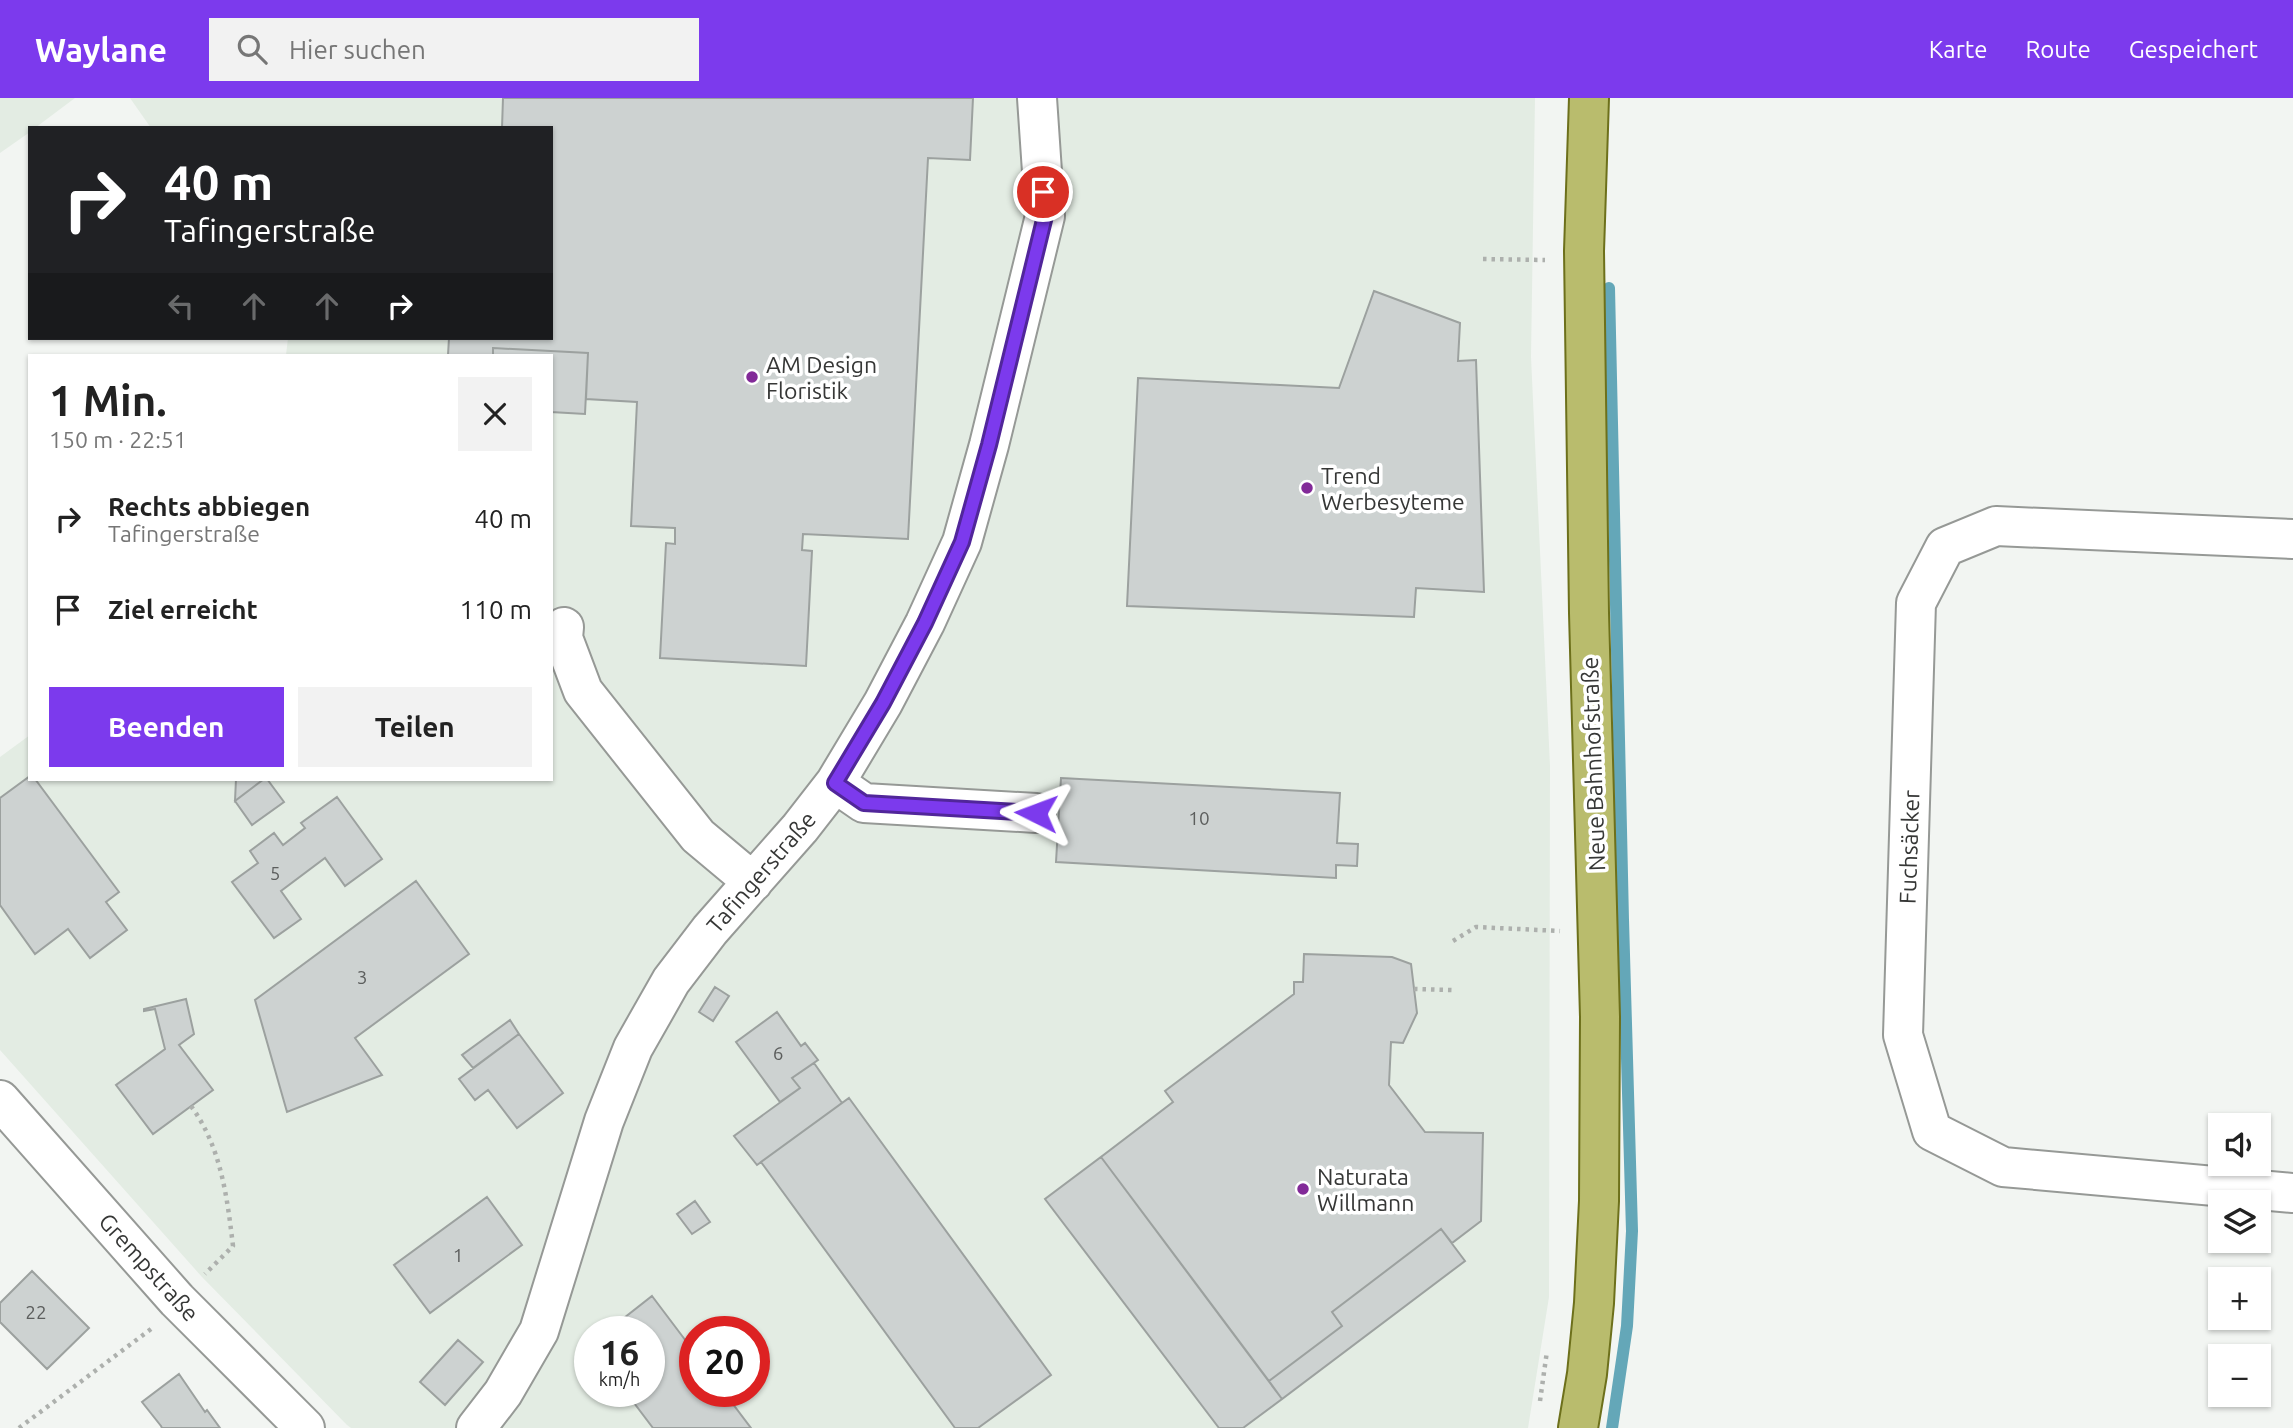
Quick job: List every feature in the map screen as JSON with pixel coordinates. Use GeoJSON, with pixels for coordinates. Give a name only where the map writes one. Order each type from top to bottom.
{"type":"FeatureCollection","features":[{"type":"Feature","properties":{"kind":"main road","name":"Neue Bahnhofstraße"},"geometry":{"type":"LineString","coordinates":[[1578,1428],[1594,1303],[1599,1201],[1600,1017],[1589,613],[1584,251],[1589,98]]}},
{"type":"Feature","properties":{"kind":"street","name":"Tafingerstraße"},"geometry":{"type":"LineString","coordinates":[[476,1428],[503,1392],[539,1331],[604,1121],[633,1048],[671,981],[710,930],[835,783],[883,703],[925,623],[962,542],[989,445],[1045,216],[1037,98]]}},
{"type":"Feature","properties":{"kind":"street","name":"Fuchsäcker"},"geometry":{"type":"LineString","coordinates":[[2293,539],[1996,526],[1945,547],[1916,603],[1903,1035],[1932,1131],[2003,1167],[2293,1193]]}},
{"type":"Feature","properties":{"kind":"street"},"geometry":{"type":"LineString","coordinates":[[564,627],[564,638],[583,691],[698,836],[753,882]]}},
{"type":"Feature","properties":{"kind":"street"},"geometry":{"type":"LineString","coordinates":[[835,783],[864,803],[1036,813]]}},
{"type":"Feature","properties":{"kind":"street","name":"Grempstraße"},"geometry":{"type":"LineString","coordinates":[[0,1100],[180,1303],[305,1428]]}},
{"type":"Feature","properties":{"kind":"path"},"geometry":{"type":"LineString","coordinates":[[1483,259],[1545,260]]}},
{"type":"Feature","properties":{"kind":"path"},"geometry":{"type":"LineString","coordinates":[[1453,941],[1476,927],[1562,931]]}},
{"type":"Feature","properties":{"kind":"path"},"geometry":{"type":"LineString","coordinates":[[1414,989],[1452,990]]}},
{"type":"Feature","properties":{"kind":"path"},"geometry":{"type":"LineString","coordinates":[[19,1428],[180,1303],[233,1245],[226,1184],[206,1126],[191,1106]]}},
{"type":"Feature","properties":{"kind":"shaded area"},"geometry":{"type":"Polygon","coordinates":[[[0,98],[75,98],[38,126],[28,126],[28,133],[0,153],[0,98]]]}},
{"type":"Feature","properties":{"kind":"shaded area"},"geometry":{"type":"Polygon","coordinates":[[[130,98],[1535,98],[1531,357],[1550,766],[1549,1297],[1528,1428],[351,1428],[202,1277],[0,1050],[0,757],[28,736],[28,781],[553,781],[553,354],[286,354],[288,340],[553,340],[553,126],[150,126],[130,98]]]}},
{"type":"Feature","properties":{"kind":"building","name":"AM Design Floristik"},"geometry":{"type":"Polygon","coordinates":[[[503,98],[973,98],[970,160],[928,158],[908,539],[803,534],[802,550],[812,551],[806,666],[660,658],[666,543],[675,544],[675,528],[631,526],[637,402],[586,399],[588,353],[493,348],[493,354],[448,354],[449,340],[553,340],[553,126],[502,126],[503,98]]]}},
{"type":"Feature","properties":{"kind":"building","name":"Trend Werbesyteme"},"geometry":{"type":"Polygon","coordinates":[[[1374,291],[1460,323],[1458,361],[1476,360],[1484,592],[1416,588],[1414,617],[1127,606],[1138,378],[1339,388],[1374,291]]]}},
{"type":"Feature","properties":{"kind":"building"},"geometry":{"type":"Polygon","coordinates":[[[493,348],[588,353],[585,414],[553,412],[553,354],[493,354],[493,348]]]}},
{"type":"Feature","properties":{"kind":"building"},"geometry":{"type":"Polygon","coordinates":[[[28,777],[28,781],[36,781],[119,892],[106,902],[127,930],[90,958],[68,929],[35,954],[0,905],[0,798],[28,777]]]}},
{"type":"Feature","properties":{"kind":"building"},"geometry":{"type":"Polygon","coordinates":[[[1061,778],[1340,793],[1337,843],[1358,844],[1357,866],[1336,865],[1336,878],[1056,862],[1061,778]]]}},
{"type":"Feature","properties":{"kind":"building"},"geometry":{"type":"Polygon","coordinates":[[[236,781],[261,781],[235,801],[236,781]]]}},
{"type":"Feature","properties":{"kind":"building"},"geometry":{"type":"Polygon","coordinates":[[[261,781],[268,781],[284,802],[252,825],[235,801],[261,781]]]}},
{"type":"Feature","properties":{"kind":"building"},"geometry":{"type":"Polygon","coordinates":[[[337,797],[382,859],[345,886],[325,858],[281,891],[301,919],[274,938],[232,882],[258,863],[250,851],[274,833],[283,845],[305,828],[301,823],[337,797]]]}},
{"type":"Feature","properties":{"kind":"building"},"geometry":{"type":"Polygon","coordinates":[[[416,881],[469,954],[355,1038],[382,1075],[287,1112],[255,1000],[416,881]]]}},
{"type":"Feature","properties":{"kind":"building","name":"Naturata Willmann"},"geometry":{"type":"Polygon","coordinates":[[[1304,954],[1392,957],[1411,964],[1417,1013],[1403,1043],[1391,1042],[1389,1085],[1425,1132],[1483,1133],[1481,1221],[1452,1243],[1441,1229],[1332,1312],[1342,1326],[1269,1381],[1101,1157],[1173,1102],[1165,1091],[1294,994],[1294,982],[1303,982],[1304,954]]]}},
{"type":"Feature","properties":{"kind":"building"},"geometry":{"type":"Polygon","coordinates":[[[715,987],[729,996],[713,1021],[699,1012],[715,987]]]}},
{"type":"Feature","properties":{"kind":"building"},"geometry":{"type":"Polygon","coordinates":[[[186,999],[194,1034],[179,1045],[213,1090],[153,1134],[116,1085],[165,1049],[155,1009],[144,1009],[186,999]]]}},
{"type":"Feature","properties":{"kind":"building"},"geometry":{"type":"Polygon","coordinates":[[[777,1012],[801,1046],[805,1043],[818,1060],[792,1078],[800,1088],[780,1102],[736,1042],[777,1012]]]}},
{"type":"Feature","properties":{"kind":"building"},"geometry":{"type":"Polygon","coordinates":[[[510,1020],[519,1034],[473,1068],[462,1055],[510,1020]]]}},
{"type":"Feature","properties":{"kind":"building"},"geometry":{"type":"Polygon","coordinates":[[[519,1034],[563,1093],[517,1128],[488,1090],[475,1100],[459,1079],[519,1034]]]}},
{"type":"Feature","properties":{"kind":"building"},"geometry":{"type":"Polygon","coordinates":[[[814,1063],[842,1103],[757,1165],[734,1136],[800,1088],[792,1078],[814,1063]]]}},
{"type":"Feature","properties":{"kind":"building"},"geometry":{"type":"Polygon","coordinates":[[[849,1098],[1051,1375],[978,1428],[955,1428],[761,1162],[849,1098]]]}},
{"type":"Feature","properties":{"kind":"building"},"geometry":{"type":"Polygon","coordinates":[[[1101,1157],[1282,1399],[1243,1428],[1219,1428],[1045,1199],[1101,1157]]]}},
{"type":"Feature","properties":{"kind":"building"},"geometry":{"type":"Polygon","coordinates":[[[487,1197],[522,1245],[430,1313],[394,1265],[487,1197]]]}},
{"type":"Feature","properties":{"kind":"building"},"geometry":{"type":"Polygon","coordinates":[[[695,1201],[710,1222],[692,1234],[677,1214],[695,1201]]]}},
{"type":"Feature","properties":{"kind":"building"},"geometry":{"type":"Polygon","coordinates":[[[1441,1229],[1465,1261],[1282,1399],[1269,1381],[1342,1326],[1332,1312],[1441,1229]]]}},
{"type":"Feature","properties":{"kind":"building"},"geometry":{"type":"Polygon","coordinates":[[[32,1271],[89,1328],[47,1369],[0,1322],[0,1303],[32,1271]]]}},
{"type":"Feature","properties":{"kind":"building"},"geometry":{"type":"Polygon","coordinates":[[[652,1296],[679,1332],[679,1407],[735,1407],[751,1428],[653,1428],[637,1407],[665,1407],[665,1316],[627,1316],[652,1296]]]}},
{"type":"Feature","properties":{"kind":"building"},"geometry":{"type":"Polygon","coordinates":[[[458,1340],[483,1362],[445,1405],[420,1382],[458,1340]]]}},
{"type":"Feature","properties":{"kind":"building"},"geometry":{"type":"Polygon","coordinates":[[[179,1374],[205,1412],[207,1410],[220,1428],[162,1428],[142,1402],[179,1374]]]}},
{"type":"Feature","properties":{"kind":"waterway"},"geometry":{"type":"LineString","coordinates":[[1609,288],[1632,1231],[1627,1326],[1612,1428]]}},
{"type":"Feature","properties":{"kind":"place","name":"AM Design Floristik"},"geometry":{"type":"Point","coordinates":[752,377]}},
{"type":"Feature","properties":{"kind":"place","name":"Trend Werbesyteme"},"geometry":{"type":"Point","coordinates":[1307,488]}},
{"type":"Feature","properties":{"kind":"place","name":"Naturata Willmann"},"geometry":{"type":"Point","coordinates":[1303,1189]}},
{"type":"Feature","properties":{"kind":"route"},"geometry":{"type":"LineString","coordinates":[[1036,813],[864,803],[835,783],[883,703],[925,623],[962,542],[989,445],[1045,216],[1043,192]]}}]}
